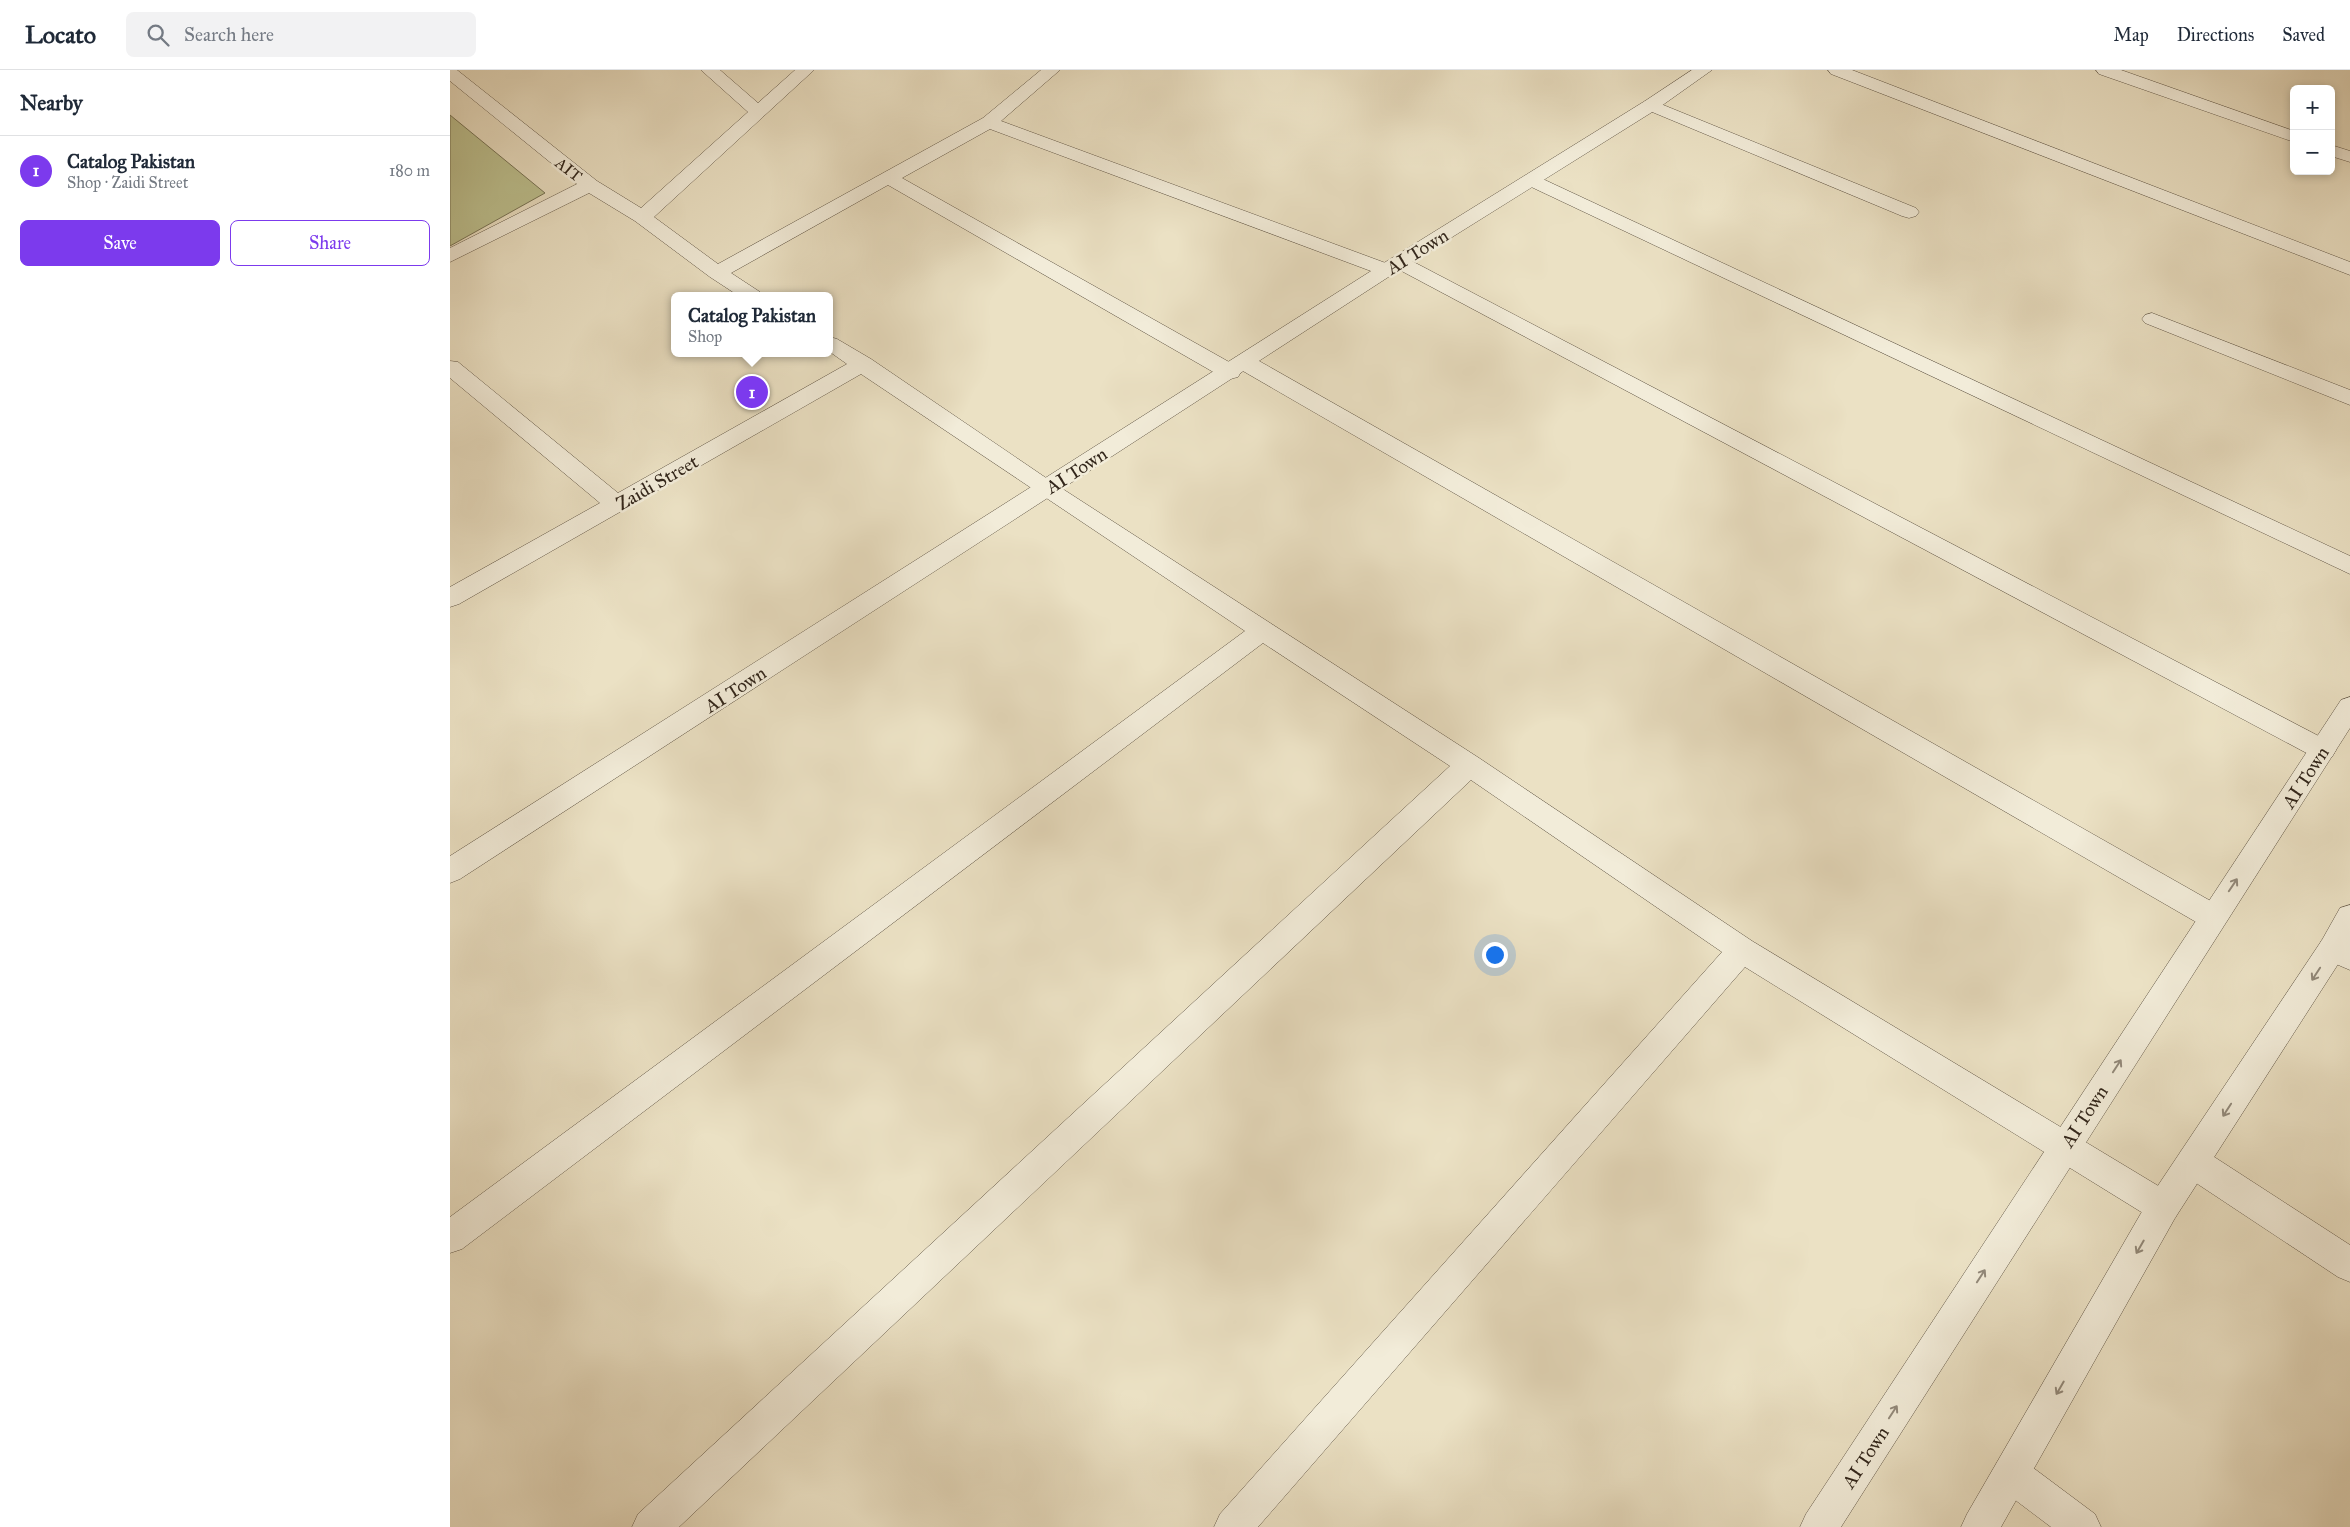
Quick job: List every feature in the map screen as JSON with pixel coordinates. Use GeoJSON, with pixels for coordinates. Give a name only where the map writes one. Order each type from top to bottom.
{"type":"FeatureCollection","features":[{"type":"Feature","properties":{"kind":"street"},"geometry":{"type":"LineString","coordinates":[[710,70],[757,111]]}},
{"type":"Feature","properties":{"kind":"street"},"geometry":{"type":"LineString","coordinates":[[642,217],[757,111],[805,70]]}},
{"type":"Feature","properties":{"kind":"street"},"geometry":{"type":"LineString","coordinates":[[716,273],[989,122],[1051,70]]}},
{"type":"Feature","properties":{"kind":"street","name":"AI Town"},"geometry":{"type":"LineString","coordinates":[[450,871],[1392,266],[1651,105],[1701,70]]}},
{"type":"Feature","properties":{"kind":"street"},"geometry":{"type":"LineString","coordinates":[[1838,70],[2350,269]]}},
{"type":"Feature","properties":{"kind":"street"},"geometry":{"type":"LineString","coordinates":[[2105,70],[2290,136]]}},
{"type":"Feature","properties":{"kind":"street","name":"AIT"},"geometry":{"type":"LineString","coordinates":[[450,73],[590,185],[450,256]]}},
{"type":"Feature","properties":{"kind":"street"},"geometry":{"type":"LineString","coordinates":[[1651,105],[1909,212]]}},
{"type":"Feature","properties":{"kind":"street"},"geometry":{"type":"LineString","coordinates":[[989,122],[1392,266],[2324,750]]}},
{"type":"Feature","properties":{"kind":"street"},"geometry":{"type":"LineString","coordinates":[[2335,151],[2350,157]]}},
{"type":"Feature","properties":{"kind":"street"},"geometry":{"type":"LineString","coordinates":[[888,178],[1237,367],[2213,917]]}},
{"type":"Feature","properties":{"kind":"street"},"geometry":{"type":"LineString","coordinates":[[1532,180],[2350,566]]}},
{"type":"Feature","properties":{"kind":"street"},"geometry":{"type":"LineString","coordinates":[[590,185],[642,217],[716,273],[747,292]]}},
{"type":"Feature","properties":{"kind":"street"},"geometry":{"type":"LineString","coordinates":[[2152,319],[2350,398]]}},
{"type":"Feature","properties":{"kind":"street"},"geometry":{"type":"LineString","coordinates":[[833,345],[1047,489],[1469,764],[1742,950],[2163,1207]]}},
{"type":"Feature","properties":{"kind":"street","name":"Zaidi Street"},"geometry":{"type":"LineString","coordinates":[[450,598],[863,364]]}},
{"type":"Feature","properties":{"kind":"street"},"geometry":{"type":"LineString","coordinates":[[450,367],[617,504]]}},
{"type":"Feature","properties":{"kind":"street"},"geometry":{"type":"LineString","coordinates":[[450,1237],[1263,630]]}},
{"type":"Feature","properties":{"kind":"street","name":"AI Town"},"geometry":{"type":"LineString","coordinates":[[1819,1527],[2213,917],[2324,750],[2350,707]]}},
{"type":"Feature","properties":{"kind":"street"},"geometry":{"type":"LineString","coordinates":[[651,1527],[1469,764]]}},
{"type":"Feature","properties":{"kind":"street"},"geometry":{"type":"LineString","coordinates":[[1980,1527],[2163,1207],[2341,953],[2350,917]]}},
{"type":"Feature","properties":{"kind":"street"},"geometry":{"type":"LineString","coordinates":[[1233,1527],[1742,950]]}},
{"type":"Feature","properties":{"kind":"street"},"geometry":{"type":"LineString","coordinates":[[2193,1162],[2350,1265]]}},
{"type":"Feature","properties":{"kind":"street"},"geometry":{"type":"LineString","coordinates":[[2011,1474],[2082,1527]]}},
{"type":"Feature","properties":{"kind":"green space"},"geometry":{"type":"Polygon","coordinates":[[[450,115],[545,193],[450,246],[450,115]]]}},
{"type":"Feature","properties":{"kind":"place","name":"Catalog Pakistan"},"geometry":{"type":"Point","coordinates":[752,392]}}]}
